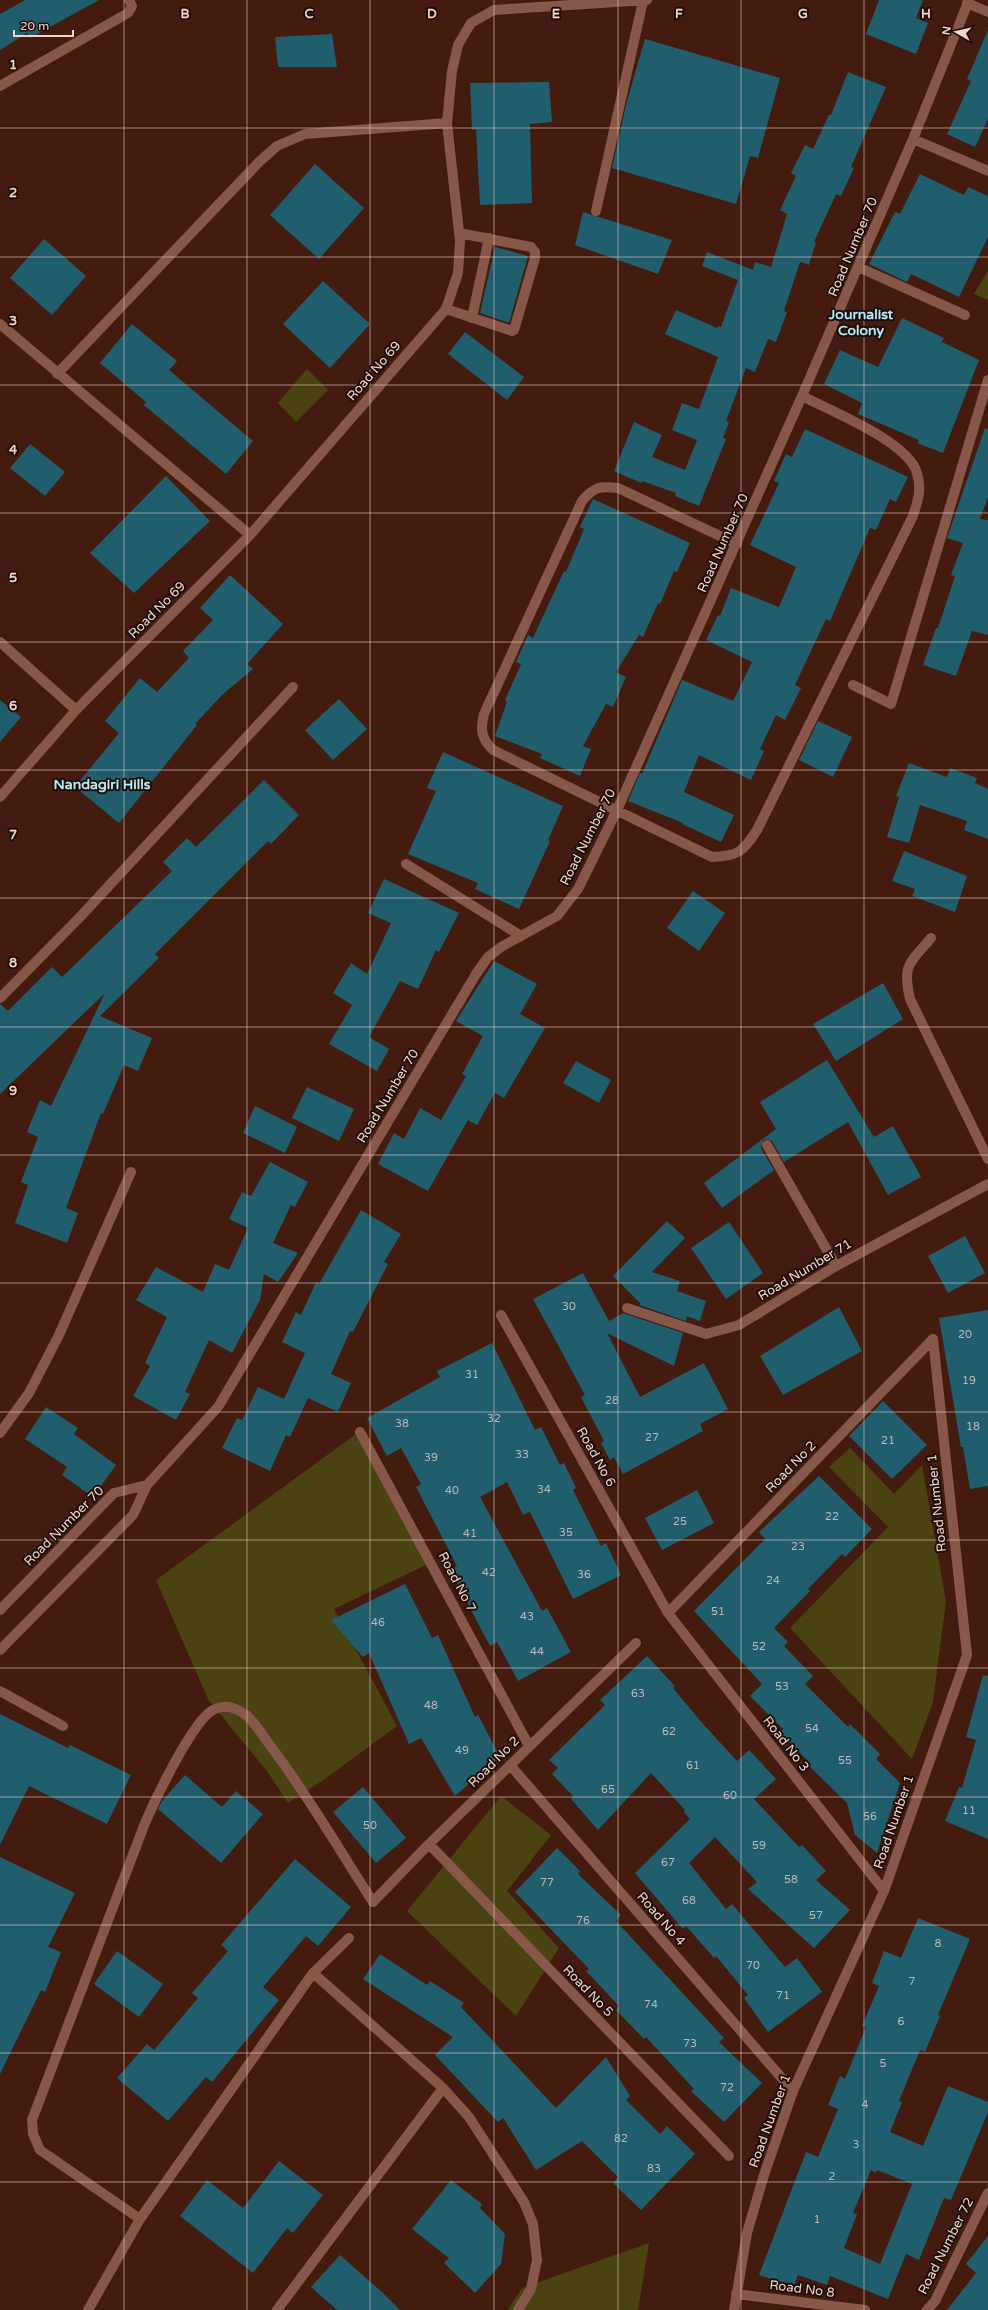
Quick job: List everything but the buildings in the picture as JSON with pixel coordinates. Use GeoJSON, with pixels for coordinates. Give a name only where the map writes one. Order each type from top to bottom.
{"type":"FeatureCollection","features":[{"type":"Feature","properties":{"kind":"street"},"geometry":{"type":"LineString","coordinates":[[0,86],[128,13],[132,6],[129,0]]}},
{"type":"Feature","properties":{"kind":"street"},"geometry":{"type":"LineString","coordinates":[[596,211],[645,1]]}},
{"type":"Feature","properties":{"kind":"street","name":"Road No 69"},"geometry":{"type":"LineString","coordinates":[[0,797],[76,710],[250,535],[446,308],[458,274],[459,233],[447,123],[452,71],[458,45],[471,23],[494,10],[645,1]]}},
{"type":"Feature","properties":{"kind":"street"},"geometry":{"type":"LineString","coordinates":[[968,1],[988,12]]}},
{"type":"Feature","properties":{"kind":"street","name":"Road Number 70"},"geometry":{"type":"LineString","coordinates":[[0,1610],[114,1493],[147,1485],[218,1407],[476,974],[488,957],[500,947],[557,916],[578,889],[617,810],[802,396],[913,139],[968,1]]}},
{"type":"Feature","properties":{"kind":"street"},"geometry":{"type":"LineString","coordinates":[[57,374],[253,168],[277,146],[305,134],[447,123]]}},
{"type":"Feature","properties":{"kind":"street"},"geometry":{"type":"LineString","coordinates":[[913,139],[988,172]]}},
{"type":"Feature","properties":{"kind":"street"},"geometry":{"type":"LineString","coordinates":[[446,308],[510,332],[514,330],[535,258],[535,252],[531,248],[489,238],[459,233]]}},
{"type":"Feature","properties":{"kind":"street"},"geometry":{"type":"LineString","coordinates":[[472,318],[489,238]]}},
{"type":"Feature","properties":{"kind":"street"},"geometry":{"type":"LineString","coordinates":[[858,267],[965,315]]}},
{"type":"Feature","properties":{"kind":"street"},"geometry":{"type":"LineString","coordinates":[[0,324],[57,374],[250,535]]}},
{"type":"Feature","properties":{"kind":"street"},"geometry":{"type":"LineString","coordinates":[[853,685],[891,704],[988,380]]}},
{"type":"Feature","properties":{"kind":"street"},"geometry":{"type":"LineString","coordinates":[[737,544],[618,488],[606,486],[592,489],[582,501],[484,714],[480,729],[484,741],[493,750],[712,857],[732,856],[746,847],[757,830],[912,518],[920,495],[917,472],[907,455],[892,442],[802,396]]}},
{"type":"Feature","properties":{"kind":"street"},"geometry":{"type":"LineString","coordinates":[[0,642],[76,710]]}},
{"type":"Feature","properties":{"kind":"street"},"geometry":{"type":"LineString","coordinates":[[0,998],[81,916],[293,687]]}},
{"type":"Feature","properties":{"kind":"street"},"geometry":{"type":"LineString","coordinates":[[406,864],[521,936]]}},
{"type":"Feature","properties":{"kind":"street"},"geometry":{"type":"LineString","coordinates":[[931,938],[908,966],[906,979],[910,999],[988,1159]]}},
{"type":"Feature","properties":{"kind":"street"},"geometry":{"type":"LineString","coordinates":[[767,1145],[836,1266]]}},
{"type":"Feature","properties":{"kind":"street"},"geometry":{"type":"LineString","coordinates":[[0,1433],[29,1393],[60,1335],[131,1172]]}},
{"type":"Feature","properties":{"kind":"street","name":"Road Number 71"},"geometry":{"type":"LineString","coordinates":[[627,1308],[706,1334],[739,1325],[836,1266],[988,1184]]}},
{"type":"Feature","properties":{"kind":"street","name":"Road No 6"},"geometry":{"type":"LineString","coordinates":[[501,1315],[668,1613]]}},
{"type":"Feature","properties":{"kind":"street","name":"Road No 2"},"geometry":{"type":"LineString","coordinates":[[668,1613],[933,1339]]}},
{"type":"Feature","properties":{"kind":"street","name":"Road Number 1"},"geometry":{"type":"LineString","coordinates":[[734,2310],[747,2233],[764,2175],[793,2091],[884,1891],[967,1655],[933,1339]]}},
{"type":"Feature","properties":{"kind":"street","name":"Road No 7"},"geometry":{"type":"LineString","coordinates":[[360,1432],[529,1746]]}},
{"type":"Feature","properties":{"kind":"street"},"geometry":{"type":"LineString","coordinates":[[0,1650],[133,1515],[147,1485]]}},
{"type":"Feature","properties":{"kind":"street","name":"Road No 3"},"geometry":{"type":"LineString","coordinates":[[668,1613],[884,1891]]}},
{"type":"Feature","properties":{"kind":"street","name":"Road No 2"},"geometry":{"type":"LineString","coordinates":[[140,2219],[40,2150],[33,2134],[32,2120],[144,1824],[164,1781],[203,1719],[214,1709],[224,1706],[234,1708],[248,1716],[286,1766],[373,1902],[429,1844],[636,1643]]}},
{"type":"Feature","properties":{"kind":"street"},"geometry":{"type":"LineString","coordinates":[[0,1691],[63,1726]]}},
{"type":"Feature","properties":{"kind":"street","name":"Road No 4"},"geometry":{"type":"LineString","coordinates":[[510,1765],[793,2091]]}},
{"type":"Feature","properties":{"kind":"street","name":"Road No 5"},"geometry":{"type":"LineString","coordinates":[[429,1844],[729,2156]]}},
{"type":"Feature","properties":{"kind":"street"},"geometry":{"type":"LineString","coordinates":[[88,2310],[140,2219],[313,1973],[349,1938]]}},
{"type":"Feature","properties":{"kind":"street"},"geometry":{"type":"LineString","coordinates":[[313,1973],[443,2088],[469,2117],[524,2202],[533,2224],[537,2260],[531,2289],[518,2310]]}},
{"type":"Feature","properties":{"kind":"street"},"geometry":{"type":"LineString","coordinates":[[277,2310],[443,2088]]}},
{"type":"Feature","properties":{"kind":"street","name":"Road Number 72"},"geometry":{"type":"LineString","coordinates":[[927,2310],[935,2301],[988,2193]]}},
{"type":"Feature","properties":{"kind":"street","name":"Road No 8"},"geometry":{"type":"LineString","coordinates":[[736,2294],[865,2310]]}},
{"type":"Feature","properties":{"kind":"shaded area"},"geometry":{"type":"Polygon","coordinates":[[[988,271],[988,300],[974,294],[988,271]]]}},
{"type":"Feature","properties":{"kind":"shaded area"},"geometry":{"type":"Polygon","coordinates":[[[307,369],[328,390],[296,422],[278,403],[307,369]]]}},
{"type":"Feature","properties":{"kind":"shaded area"},"geometry":{"type":"Polygon","coordinates":[[[356,1434],[428,1564],[334,1609],[397,1726],[322,1781],[288,1803],[269,1774],[208,1699],[156,1580],[356,1434]]]}},
{"type":"Feature","properties":{"kind":"shaded area"},"geometry":{"type":"Polygon","coordinates":[[[850,1448],[894,1494],[922,1465],[946,1601],[933,1702],[912,1759],[790,1628],[888,1527],[829,1467],[850,1448]]]}},
{"type":"Feature","properties":{"kind":"shaded area"},"geometry":{"type":"Polygon","coordinates":[[[501,1796],[551,1835],[507,1891],[559,1948],[516,2016],[407,1911],[501,1796]]]}},
{"type":"Feature","properties":{"kind":"shaded area"},"geometry":{"type":"Polygon","coordinates":[[[649,2243],[638,2310],[508,2310],[522,2288],[649,2243]]]}},
{"type":"Feature","properties":{"kind":"district","name":"Journalist Colony"},"geometry":{"type":"Point","coordinates":[861,322]}},
{"type":"Feature","properties":{"kind":"district","name":"Nandagiri Hills"},"geometry":{"type":"Point","coordinates":[102,784]}}]}
